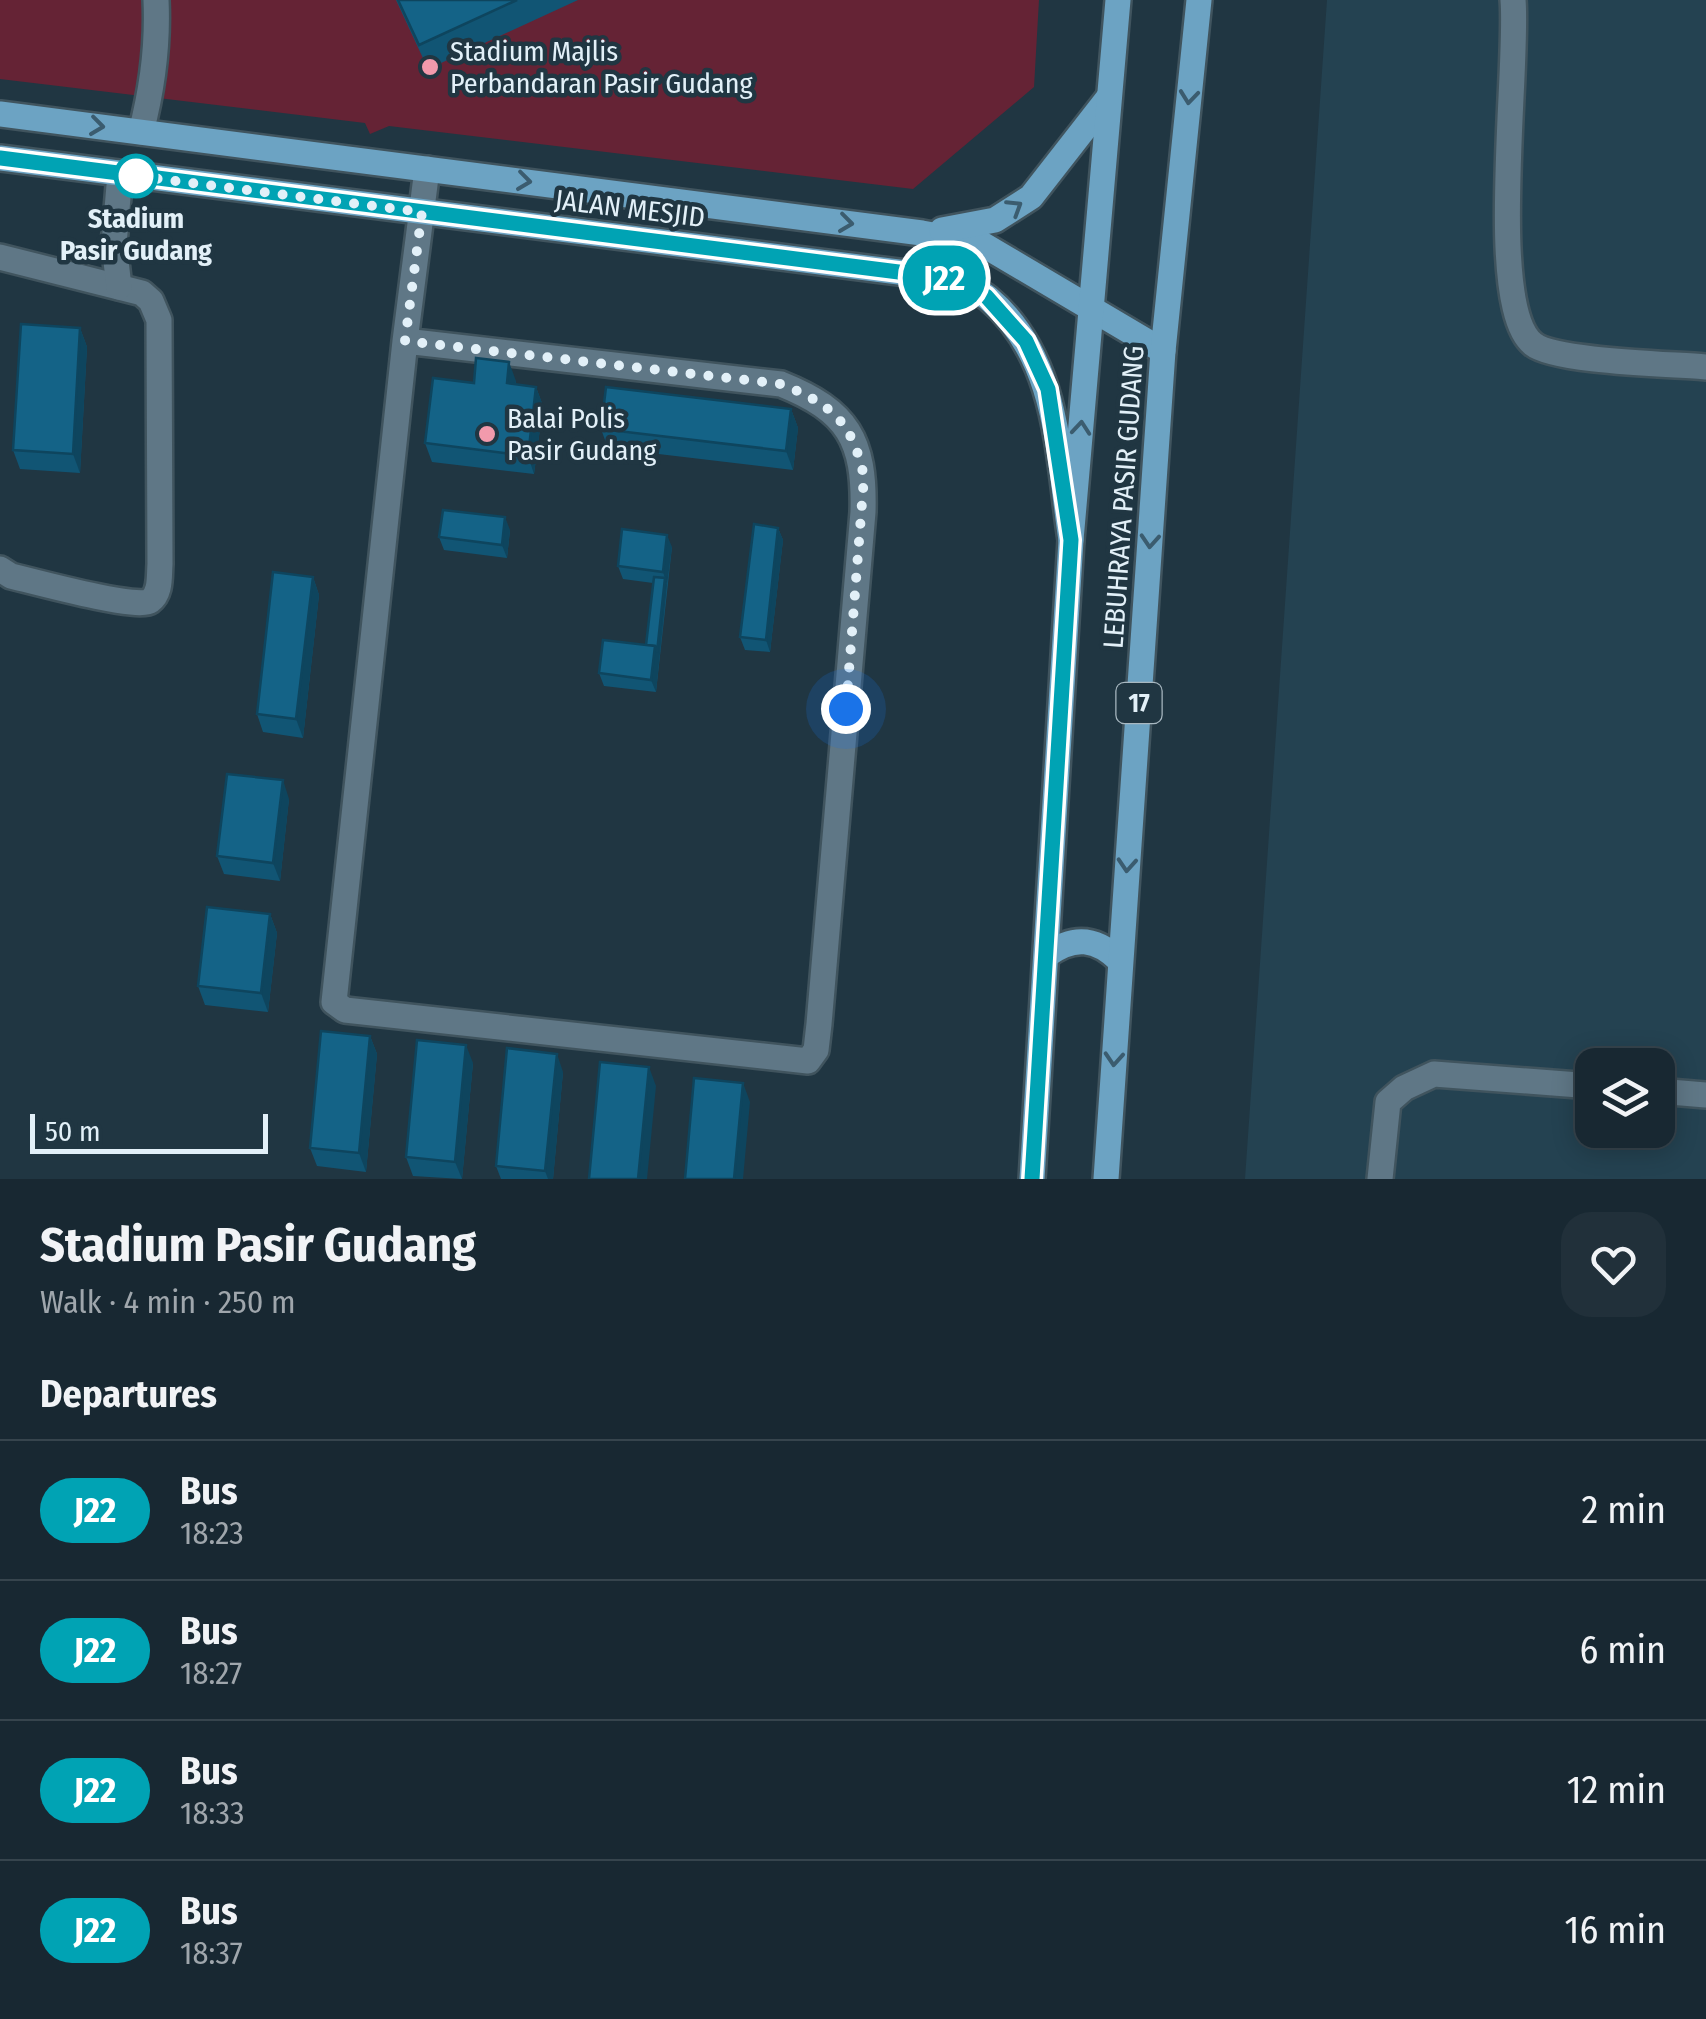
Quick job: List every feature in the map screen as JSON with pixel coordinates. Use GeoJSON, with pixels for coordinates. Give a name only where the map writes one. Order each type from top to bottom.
{"type":"FeatureCollection","features":[{"type":"Feature","properties":{"kind":"main road","name":"LEBUHRAYA PASIR GUDANG"},"geometry":{"type":"LineString","coordinates":[[1032,1179],[1071,540],[1118,0]]}},
{"type":"Feature","properties":{"kind":"main road","name":"LEBUHRAYA PASIR GUDANG"},"geometry":{"type":"LineString","coordinates":[[1106,1179],[1163,351],[1199,0]]}},
{"type":"Feature","properties":{"kind":"main road"},"geometry":{"type":"LineString","coordinates":[[922,233],[994,220],[1031,197],[1110,97]]}},
{"type":"Feature","properties":{"kind":"main road","name":"JALAN MESJID"},"geometry":{"type":"LineString","coordinates":[[0,114],[922,233],[982,244],[1163,351]]}},
{"type":"Feature","properties":{"kind":"main road","name":"JALAN MESJID"},"geometry":{"type":"LineString","coordinates":[[0,158],[946,278],[986,296],[1026,341],[1048,389],[1071,540]]}},
{"type":"Feature","properties":{"kind":"main road"},"geometry":{"type":"LineString","coordinates":[[1047,955],[1061,944],[1077,940],[1094,942],[1120,961]]}},
{"type":"Feature","properties":{"kind":"street"},"geometry":{"type":"LineString","coordinates":[[141,132],[155,38],[156,0]]}},
{"type":"Feature","properties":{"kind":"street"},"geometry":{"type":"LineString","coordinates":[[1514,0],[1507,246],[1516,321],[1534,345],[1562,355],[1706,367]]}},
{"type":"Feature","properties":{"kind":"street"},"geometry":{"type":"LineString","coordinates":[[405,341],[781,384],[830,408],[845,424],[856,445],[864,477],[863,512],[819,1024],[816,1050],[808,1061],[345,1010],[334,1002],[405,341],[427,169]]}},
{"type":"Feature","properties":{"kind":"street"},"geometry":{"type":"LineString","coordinates":[[119,286],[114,244],[120,174]]}},
{"type":"Feature","properties":{"kind":"street"},"geometry":{"type":"LineString","coordinates":[[0,257],[147,296],[159,320],[158,588],[151,600],[140,604],[11,576],[0,569]]}},
{"type":"Feature","properties":{"kind":"street"},"geometry":{"type":"LineString","coordinates":[[1380,1179],[1388,1102],[1404,1088],[1434,1074],[1575,1085]]}},
{"type":"Feature","properties":{"kind":"street"},"geometry":{"type":"LineString","coordinates":[[1675,1092],[1706,1094]]}},
{"type":"Feature","properties":{"kind":"shaded area"},"geometry":{"type":"Polygon","coordinates":[[[0,0],[1039,0],[1034,87],[913,189],[389,126],[370,134],[365,123],[0,79],[0,0]]]}},
{"type":"Feature","properties":{"kind":"shaded area"},"geometry":{"type":"Polygon","coordinates":[[[1327,0],[1706,0],[1706,1179],[1245,1179],[1327,0]]]}},
{"type":"Feature","properties":{"kind":"building"},"geometry":{"type":"Polygon","coordinates":[[[398,0],[517,0],[419,45],[398,0]]]}},
{"type":"Feature","properties":{"kind":"building"},"geometry":{"type":"Polygon","coordinates":[[[21,324],[80,328],[73,454],[13,450],[21,324]]]}},
{"type":"Feature","properties":{"kind":"building","name":"Balai Polis Pasir Gudang"},"geometry":{"type":"Polygon","coordinates":[[[476,358],[509,362],[507,383],[536,387],[528,456],[425,443],[433,378],[474,383],[476,358]]]}},
{"type":"Feature","properties":{"kind":"building"},"geometry":{"type":"Polygon","coordinates":[[[606,387],[791,409],[786,451],[601,429],[606,387]]]}},
{"type":"Feature","properties":{"kind":"building"},"geometry":{"type":"Polygon","coordinates":[[[443,510],[505,517],[502,545],[439,537],[443,510]]]}},
{"type":"Feature","properties":{"kind":"building"},"geometry":{"type":"Polygon","coordinates":[[[754,524],[778,528],[766,640],[740,637],[754,524]]]}},
{"type":"Feature","properties":{"kind":"building"},"geometry":{"type":"Polygon","coordinates":[[[622,529],[667,535],[663,572],[618,566],[622,529]]]}},
{"type":"Feature","properties":{"kind":"building"},"geometry":{"type":"Polygon","coordinates":[[[273,572],[313,577],[296,719],[257,714],[273,572]]]}},
{"type":"Feature","properties":{"kind":"building"},"geometry":{"type":"Polygon","coordinates":[[[654,577],[665,578],[657,652],[655,646],[646,645],[654,577]]]}},
{"type":"Feature","properties":{"kind":"building"},"geometry":{"type":"Polygon","coordinates":[[[603,640],[655,646],[651,680],[599,673],[603,640]]]}},
{"type":"Feature","properties":{"kind":"building"},"geometry":{"type":"Polygon","coordinates":[[[227,774],[283,780],[273,863],[217,856],[227,774]]]}},
{"type":"Feature","properties":{"kind":"building"},"geometry":{"type":"Polygon","coordinates":[[[207,907],[270,914],[261,993],[198,986],[207,907]]]}},
{"type":"Feature","properties":{"kind":"building"},"geometry":{"type":"Polygon","coordinates":[[[321,1031],[370,1036],[359,1153],[310,1148],[321,1031]]]}},
{"type":"Feature","properties":{"kind":"building"},"geometry":{"type":"Polygon","coordinates":[[[417,1040],[466,1045],[455,1162],[406,1157],[417,1040]]]}},
{"type":"Feature","properties":{"kind":"building"},"geometry":{"type":"Polygon","coordinates":[[[507,1048],[557,1054],[545,1171],[496,1166],[507,1048]]]}},
{"type":"Feature","properties":{"kind":"building"},"geometry":{"type":"Polygon","coordinates":[[[600,1062],[649,1067],[638,1179],[589,1179],[600,1062]]]}},
{"type":"Feature","properties":{"kind":"building"},"geometry":{"type":"Polygon","coordinates":[[[694,1078],[743,1083],[734,1179],[685,1179],[694,1078]]]}},
{"type":"Feature","properties":{"kind":"bus line","name":"J22"},"geometry":{"type":"LineString","coordinates":[[0,158],[946,278],[986,296],[1026,341],[1048,389],[1071,540],[1032,1179]]}},
{"type":"Feature","properties":{"kind":"place","name":"Stadium Majlis Perbandaran Pasir Gudang"},"geometry":{"type":"Point","coordinates":[430,67]}},
{"type":"Feature","properties":{"kind":"place","name":"Stadium Pasir Gudang"},"geometry":{"type":"Point","coordinates":[136,176]}},
{"type":"Feature","properties":{"kind":"place","name":"Balai Polis Pasir Gudang"},"geometry":{"type":"Point","coordinates":[487,434]}},
{"type":"Feature","properties":{"kind":"route"},"geometry":{"type":"LineString","coordinates":[[136,176],[120,174],[422,212],[405,341],[781,384],[830,408],[845,424],[856,445],[864,477],[846,709]]}}]}
